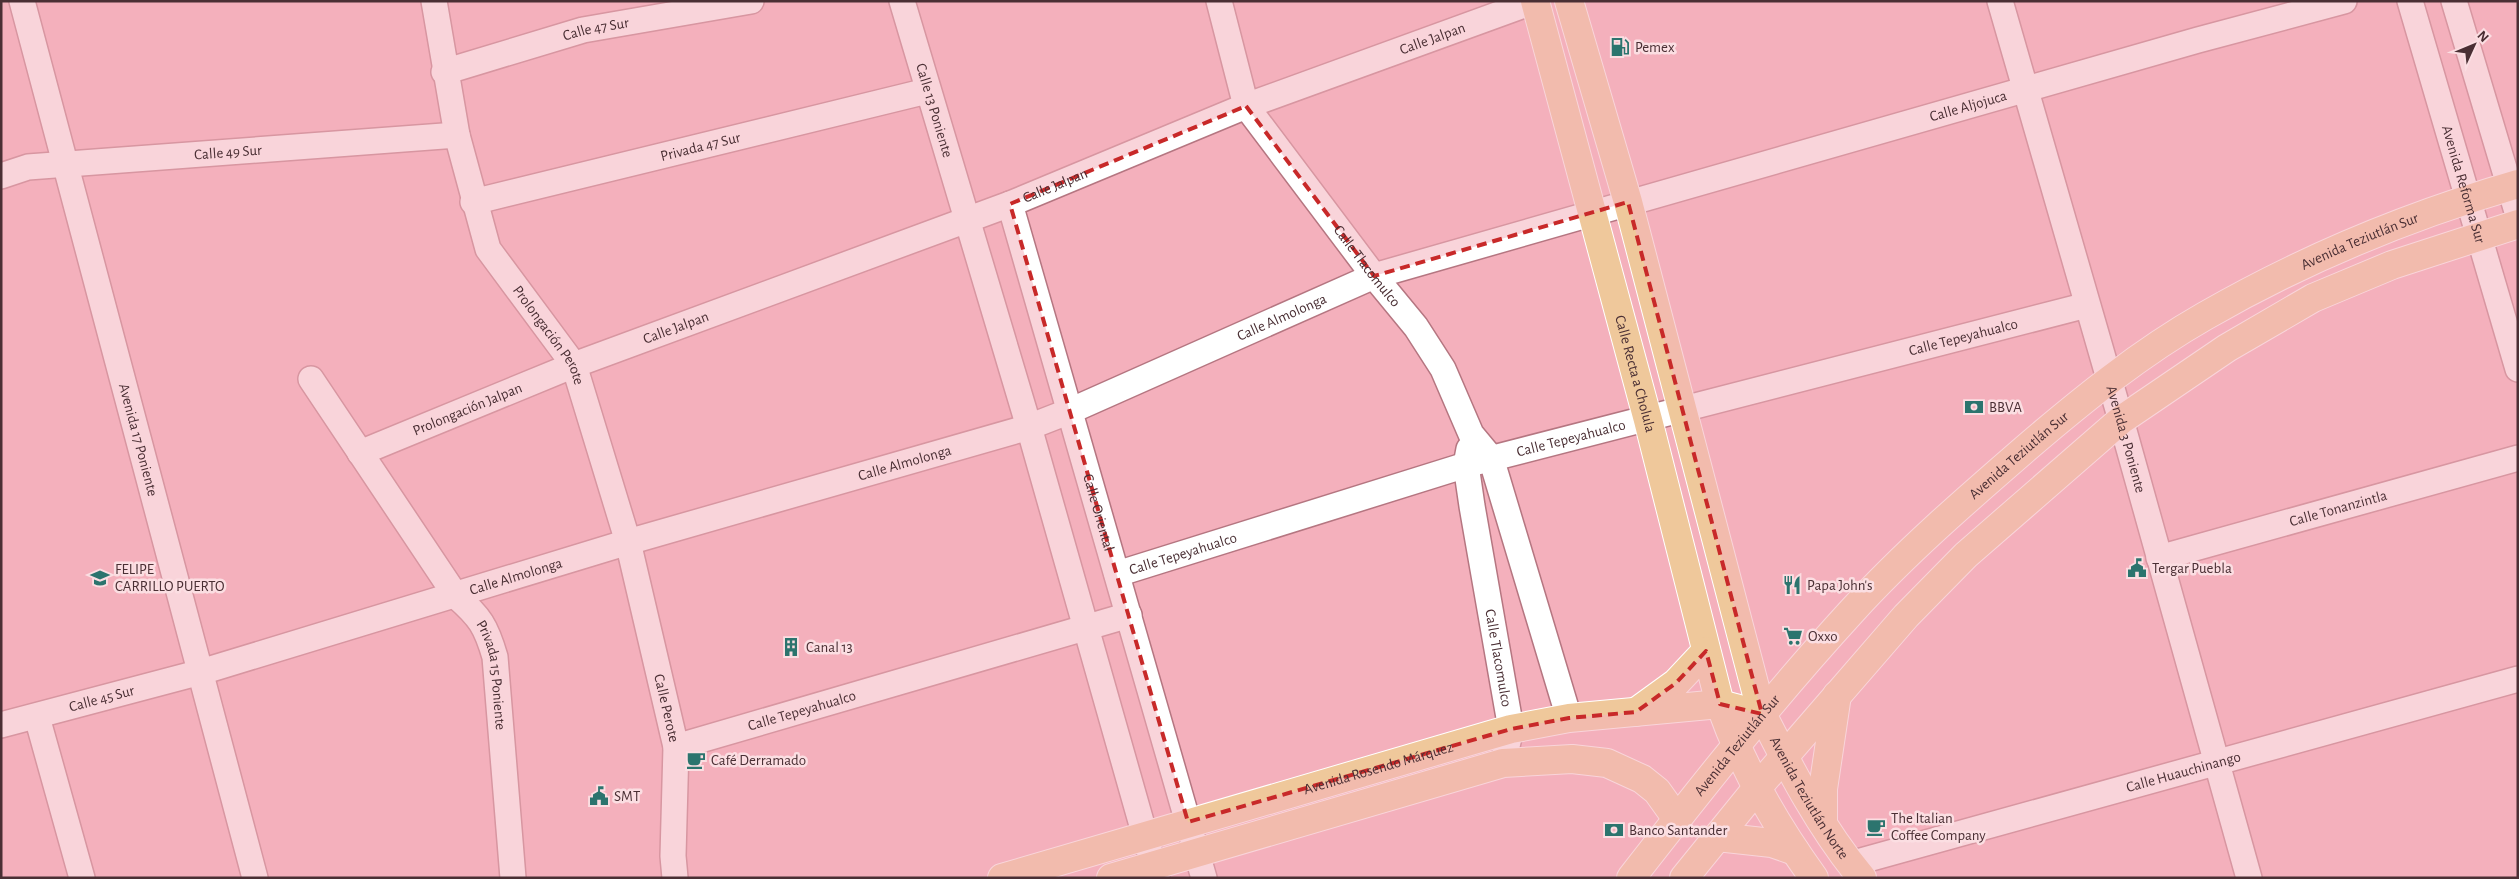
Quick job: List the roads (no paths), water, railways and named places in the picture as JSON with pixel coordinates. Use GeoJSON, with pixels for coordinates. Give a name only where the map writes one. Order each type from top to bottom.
{"type":"FeatureCollection","features":[{"type":"Feature","properties":{"kind":"main road","name":"Calle Recta a Cholula"},"geometry":{"type":"LineString","coordinates":[[1535,1],[1648,420],[1720,704],[1735,746]]}},
{"type":"Feature","properties":{"kind":"main road"},"geometry":{"type":"LineString","coordinates":[[1569,1],[1628,202],[1762,714]]}},
{"type":"Feature","properties":{"kind":"main road","name":"Avenida Teziutlán Sur"},"geometry":{"type":"LineString","coordinates":[[1632,878],[1735,746],[1853,610],[1978,489],[2108,380],[2202,317],[2287,271],[2389,226],[2468,198],[2514,185]]}},
{"type":"Feature","properties":{"kind":"main road"},"geometry":{"type":"LineString","coordinates":[[1684,878],[1757,788],[1906,616],[1966,555],[2121,420],[2227,348],[2313,298],[2392,265],[2479,235],[2518,224]]}},
{"type":"Feature","properties":{"kind":"main road"},"geometry":{"type":"LineString","coordinates":[[1636,712],[1676,683],[1706,651]]}},
{"type":"Feature","properties":{"kind":"main road"},"geometry":{"type":"LineString","coordinates":[[1823,823],[1823,789],[1838,695]]}},
{"type":"Feature","properties":{"kind":"main road","name":"Avenida Rosendo Márquez"},"geometry":{"type":"LineString","coordinates":[[1002,878],[1511,729],[1569,718],[1720,704],[1762,714]]}},
{"type":"Feature","properties":{"kind":"main road","name":"Avenida Teziutlán Norte"},"geometry":{"type":"LineString","coordinates":[[1762,714],[1784,757],[1823,823],[1856,871]]}},
{"type":"Feature","properties":{"kind":"main road"},"geometry":{"type":"LineString","coordinates":[[1735,746],[1757,788],[1795,852],[1814,878]]}},
{"type":"Feature","properties":{"kind":"main road","name":"Avenida Rosendo Márquez"},"geometry":{"type":"LineString","coordinates":[[1111,878],[1201,866],[1503,763],[1572,759],[1607,763],[1642,779],[1657,791],[1677,819]]}},
{"type":"Feature","properties":{"kind":"main road"},"geometry":{"type":"LineString","coordinates":[[1717,837],[1772,843],[1795,852]]}},
{"type":"Feature","properties":{"kind":"street","name":"Avenida 17 Poniente"},"geometry":{"type":"LineString","coordinates":[[22,1],[67,164],[255,878]]}},
{"type":"Feature","properties":{"kind":"street","name":"Prolongación Perote"},"geometry":{"type":"LineString","coordinates":[[434,1],[444,72],[457,135],[473,202],[488,249],[574,365],[628,542]]}},
{"type":"Feature","properties":{"kind":"street","name":"Calle 47 Sur"},"geometry":{"type":"LineString","coordinates":[[444,72],[583,30],[751,1]]}},
{"type":"Feature","properties":{"kind":"street","name":"Calle 13 Poniente"},"geometry":{"type":"LineString","coordinates":[[902,1],[928,91],[969,219]]}},
{"type":"Feature","properties":{"kind":"street"},"geometry":{"type":"LineString","coordinates":[[1219,1],[1246,106]]}},
{"type":"Feature","properties":{"kind":"street","name":"Calle Jalpan"},"geometry":{"type":"LineString","coordinates":[[574,365],[1010,204],[1246,106],[1535,1]]}},
{"type":"Feature","properties":{"kind":"street","name":"Avenida 3 Poniente"},"geometry":{"type":"LineString","coordinates":[[2000,1],[2121,420],[2249,878]]}},
{"type":"Feature","properties":{"kind":"street","name":"Calle Aljojuca"},"geometry":{"type":"LineString","coordinates":[[1593,212],[2025,91],[2198,40],[2344,1]]}},
{"type":"Feature","properties":{"kind":"street","name":"Avenida Reforma Sur"},"geometry":{"type":"LineString","coordinates":[[2410,1],[2518,369]]}},
{"type":"Feature","properties":{"kind":"street"},"geometry":{"type":"LineString","coordinates":[[2454,1],[2514,185],[2518,215]]}},
{"type":"Feature","properties":{"kind":"street","name":"Privada 47 Sur"},"geometry":{"type":"LineString","coordinates":[[473,202],[928,91]]}},
{"type":"Feature","properties":{"kind":"street","name":"Calle Tlacomulco"},"geometry":{"type":"LineString","coordinates":[[1246,106],[1374,276],[1416,327],[1443,369],[1471,434],[1491,458],[1569,718]]}},
{"type":"Feature","properties":{"kind":"street","name":"Calle 49 Sur"},"geometry":{"type":"LineString","coordinates":[[1,176],[28,167],[457,135]]}},
{"type":"Feature","properties":{"kind":"street","name":"Calle Oriental"},"geometry":{"type":"LineString","coordinates":[[1010,204],[1201,866]]}},
{"type":"Feature","properties":{"kind":"street","name":"Calle Almolonga"},"geometry":{"type":"LineString","coordinates":[[201,672],[456,596],[628,542],[1029,427],[1070,411],[1374,276],[1593,212]]}},
{"type":"Feature","properties":{"kind":"street"},"geometry":{"type":"LineString","coordinates":[[969,219],[1155,872]]}},
{"type":"Feature","properties":{"kind":"street","name":"Calle Tepeyahualco"},"geometry":{"type":"LineString","coordinates":[[1117,574],[1491,458],[1684,411],[2087,305]]}},
{"type":"Feature","properties":{"kind":"street","name":"Prolongación Jalpan"},"geometry":{"type":"LineString","coordinates":[[360,453],[574,365]]}},
{"type":"Feature","properties":{"kind":"street","name":"Privada 15 Poniente"},"geometry":{"type":"LineString","coordinates":[[311,379],[456,596],[474,612],[488,631],[495,657],[513,878]]}},
{"type":"Feature","properties":{"kind":"street","name":"Calle Tlacomulco"},"geometry":{"type":"LineString","coordinates":[[1471,434],[1466,465],[1511,729],[1503,763]]}},
{"type":"Feature","properties":{"kind":"street","name":"Calle Tonanzintla"},"geometry":{"type":"LineString","coordinates":[[2159,558],[2518,458]]}},
{"type":"Feature","properties":{"kind":"street","name":"Calle Perote"},"geometry":{"type":"LineString","coordinates":[[628,542],[676,747],[673,856],[675,878]]}},
{"type":"Feature","properties":{"kind":"street","name":"Calle Tepeyahualco"},"geometry":{"type":"LineString","coordinates":[[676,747],[1129,615]]}},
{"type":"Feature","properties":{"kind":"street","name":"Calle 45 Sur"},"geometry":{"type":"LineString","coordinates":[[1,725],[201,672]]}},
{"type":"Feature","properties":{"kind":"street","name":"Calle Huauchinango"},"geometry":{"type":"LineString","coordinates":[[1856,871],[2217,764],[2518,679]]}},
{"type":"Feature","properties":{"kind":"street"},"geometry":{"type":"LineString","coordinates":[[37,717],[82,878]]}},
{"type":"Feature","properties":{"kind":"place","name":"Pemex"},"geometry":{"type":"Point","coordinates":[1620,47]}},
{"type":"Feature","properties":{"kind":"place","name":"BBVA"},"geometry":{"type":"Point","coordinates":[1974,407]}},
{"type":"Feature","properties":{"kind":"place","name":"Tergar Puebla"},"geometry":{"type":"Point","coordinates":[2137,568]}},
{"type":"Feature","properties":{"kind":"place","name":"FELIPE CARRILLO PUERTO"},"geometry":{"type":"Point","coordinates":[100,578]}},
{"type":"Feature","properties":{"kind":"place","name":"Papa John's"},"geometry":{"type":"Point","coordinates":[1792,585]}},
{"type":"Feature","properties":{"kind":"place","name":"Oxxo"},"geometry":{"type":"Point","coordinates":[1793,636]}},
{"type":"Feature","properties":{"kind":"place","name":"Canal 13"},"geometry":{"type":"Point","coordinates":[791,647]}},
{"type":"Feature","properties":{"kind":"place","name":"Café Derramado"},"geometry":{"type":"Point","coordinates":[696,760]}},
{"type":"Feature","properties":{"kind":"place","name":"SMT"},"geometry":{"type":"Point","coordinates":[599,796]}},
{"type":"Feature","properties":{"kind":"place","name":"The Italian Coffee Company"},"geometry":{"type":"Point","coordinates":[1876,827]}},
{"type":"Feature","properties":{"kind":"place","name":"Banco Santander"},"geometry":{"type":"Point","coordinates":[1614,830]}}]}
